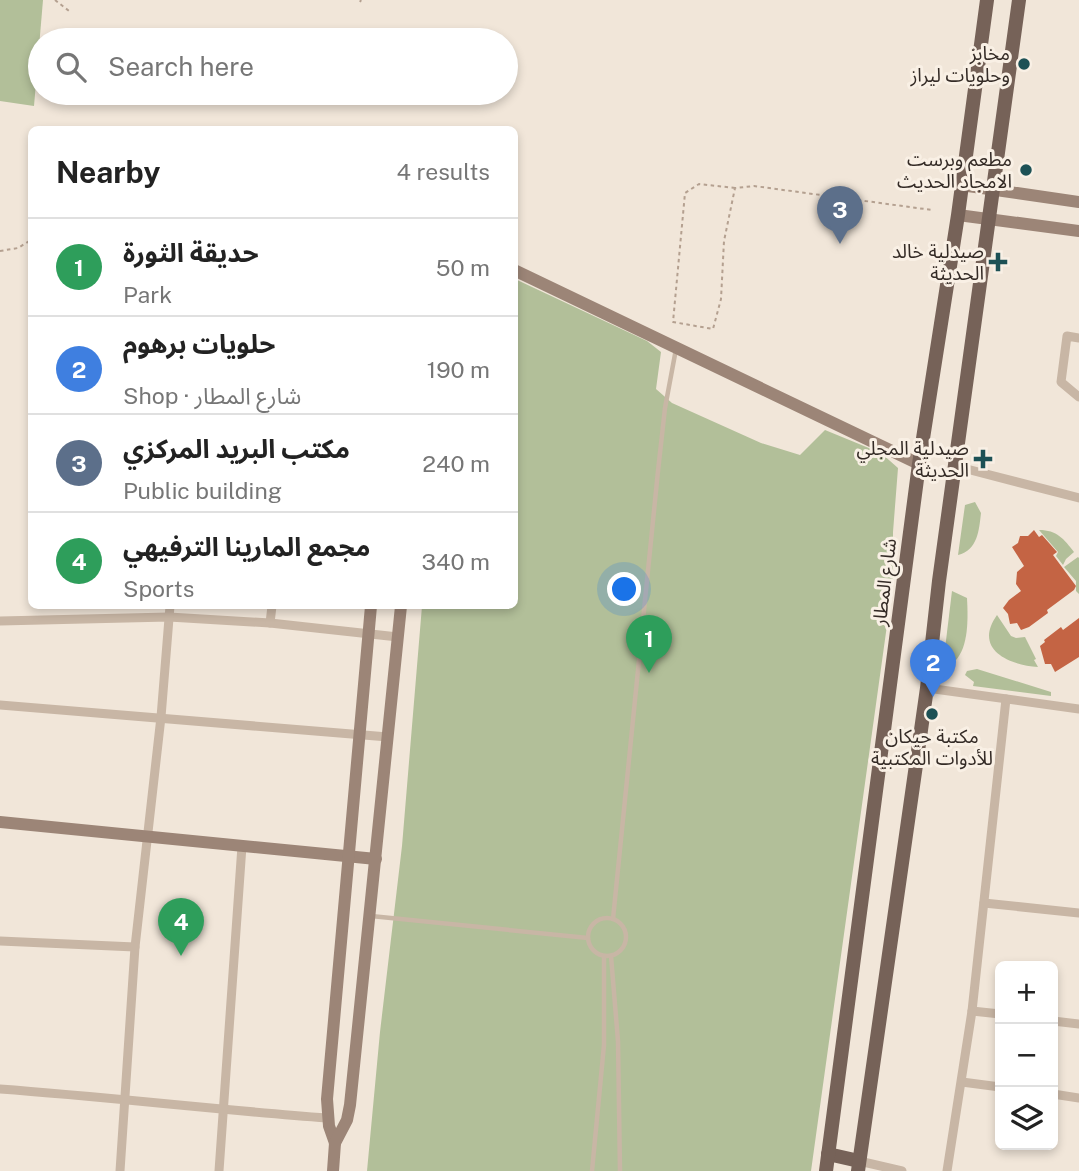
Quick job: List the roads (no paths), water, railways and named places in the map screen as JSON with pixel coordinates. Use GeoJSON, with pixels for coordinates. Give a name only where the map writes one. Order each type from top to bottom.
{"type":"FeatureCollection","features":[{"type":"Feature","properties":{"kind":"main road","name":"شارع المطار"},"geometry":{"type":"LineString","coordinates":[[826,1171],[919,464],[958,215],[987,0]]}},
{"type":"Feature","properties":{"kind":"main road"},"geometry":{"type":"LineString","coordinates":[[828,1154],[859,1166],[927,688],[939,582],[1019,0]]}},
{"type":"Feature","properties":{"kind":"street"},"geometry":{"type":"LineString","coordinates":[[961,185],[1079,202]]}},
{"type":"Feature","properties":{"kind":"street"},"geometry":{"type":"LineString","coordinates":[[958,215],[1079,231]]}},
{"type":"Feature","properties":{"kind":"street"},"geometry":{"type":"LineString","coordinates":[[518,272],[919,464]]}},
{"type":"Feature","properties":{"kind":"street"},"geometry":{"type":"LineString","coordinates":[[1079,338],[1067,336],[1061,382],[1079,397]]}},
{"type":"Feature","properties":{"kind":"street"},"geometry":{"type":"LineString","coordinates":[[955,466],[1079,498]]}},
{"type":"Feature","properties":{"kind":"street"},"geometry":{"type":"LineString","coordinates":[[120,1171],[135,947],[161,717],[170,609]]}},
{"type":"Feature","properties":{"kind":"street"},"geometry":{"type":"LineString","coordinates":[[271,623],[272,609]]}},
{"type":"Feature","properties":{"kind":"street"},"geometry":{"type":"LineString","coordinates":[[335,1143],[327,1118],[327,1099],[371,609]]}},
{"type":"Feature","properties":{"kind":"street"},"geometry":{"type":"LineString","coordinates":[[333,1171],[335,1143],[351,1105],[401,609]]}},
{"type":"Feature","properties":{"kind":"street"},"geometry":{"type":"LineString","coordinates":[[0,621],[169,617],[271,623],[398,637]]}},
{"type":"Feature","properties":{"kind":"street"},"geometry":{"type":"LineString","coordinates":[[927,688],[1079,709]]}},
{"type":"Feature","properties":{"kind":"street"},"geometry":{"type":"LineString","coordinates":[[947,1171],[972,1011],[1006,699]]}},
{"type":"Feature","properties":{"kind":"street"},"geometry":{"type":"LineString","coordinates":[[0,705],[388,737]]}},
{"type":"Feature","properties":{"kind":"street"},"geometry":{"type":"LineString","coordinates":[[0,822],[376,859]]}},
{"type":"Feature","properties":{"kind":"street"},"geometry":{"type":"LineString","coordinates":[[219,1171],[242,846]]}},
{"type":"Feature","properties":{"kind":"street"},"geometry":{"type":"LineString","coordinates":[[984,903],[1079,913]]}},
{"type":"Feature","properties":{"kind":"street"},"geometry":{"type":"LineString","coordinates":[[0,941],[135,947]]}},
{"type":"Feature","properties":{"kind":"street"},"geometry":{"type":"LineString","coordinates":[[972,1011],[995,1013]]}},
{"type":"Feature","properties":{"kind":"street"},"geometry":{"type":"LineString","coordinates":[[1058,1022],[1079,1024]]}},
{"type":"Feature","properties":{"kind":"street"},"geometry":{"type":"LineString","coordinates":[[962,1082],[995,1086]]}},
{"type":"Feature","properties":{"kind":"street"},"geometry":{"type":"LineString","coordinates":[[0,1089],[126,1098],[223,1110],[327,1118]]}},
{"type":"Feature","properties":{"kind":"street"},"geometry":{"type":"LineString","coordinates":[[1058,1095],[1079,1098]]}},
{"type":"Feature","properties":{"kind":"street"},"geometry":{"type":"LineString","coordinates":[[859,1166],[902,1171]]}},
{"type":"Feature","properties":{"kind":"lane"},"geometry":{"type":"LineString","coordinates":[[613,919],[659,458],[676,349]]}},
{"type":"Feature","properties":{"kind":"lane"},"geometry":{"type":"LineString","coordinates":[[370,916],[588,938]]}},
{"type":"Feature","properties":{"kind":"lane"},"geometry":{"type":"LineString","coordinates":[[606,918],[613,919],[624,927],[626,940],[624,947],[611,956],[604,956],[593,949],[588,938],[594,923],[606,918]]}},
{"type":"Feature","properties":{"kind":"lane"},"geometry":{"type":"LineString","coordinates":[[592,1171],[604,1045],[604,956]]}},
{"type":"Feature","properties":{"kind":"lane"},"geometry":{"type":"LineString","coordinates":[[611,956],[618,1041],[620,1171]]}},
{"type":"Feature","properties":{"kind":"place","name":"مخابز وحلويات ليراز"},"geometry":{"type":"Point","coordinates":[1024,64]}},
{"type":"Feature","properties":{"kind":"place","name":"مطعم وبرست الامجاد الحديث"},"geometry":{"type":"Point","coordinates":[1026,170]}},
{"type":"Feature","properties":{"kind":"place","name":"مكتب البريد المركزي"},"geometry":{"type":"Point","coordinates":[840,244]}},
{"type":"Feature","properties":{"kind":"place","name":"صيدلية خالد الحديثة"},"geometry":{"type":"Point","coordinates":[998,262]}},
{"type":"Feature","properties":{"kind":"place","name":"صيدلية المجلي الحديثة"},"geometry":{"type":"Point","coordinates":[983,459]}},
{"type":"Feature","properties":{"kind":"place","name":"حديقة الثورة"},"geometry":{"type":"Point","coordinates":[649,673]}},
{"type":"Feature","properties":{"kind":"place","name":"حلويات برهوم"},"geometry":{"type":"Point","coordinates":[933,697]}},
{"type":"Feature","properties":{"kind":"place","name":"مكتبة حيكان للأدوات المكتبية"},"geometry":{"type":"Point","coordinates":[932,714]}},
{"type":"Feature","properties":{"kind":"place","name":"مجمع المارينا الترفيهي"},"geometry":{"type":"Point","coordinates":[181,956]}}]}
